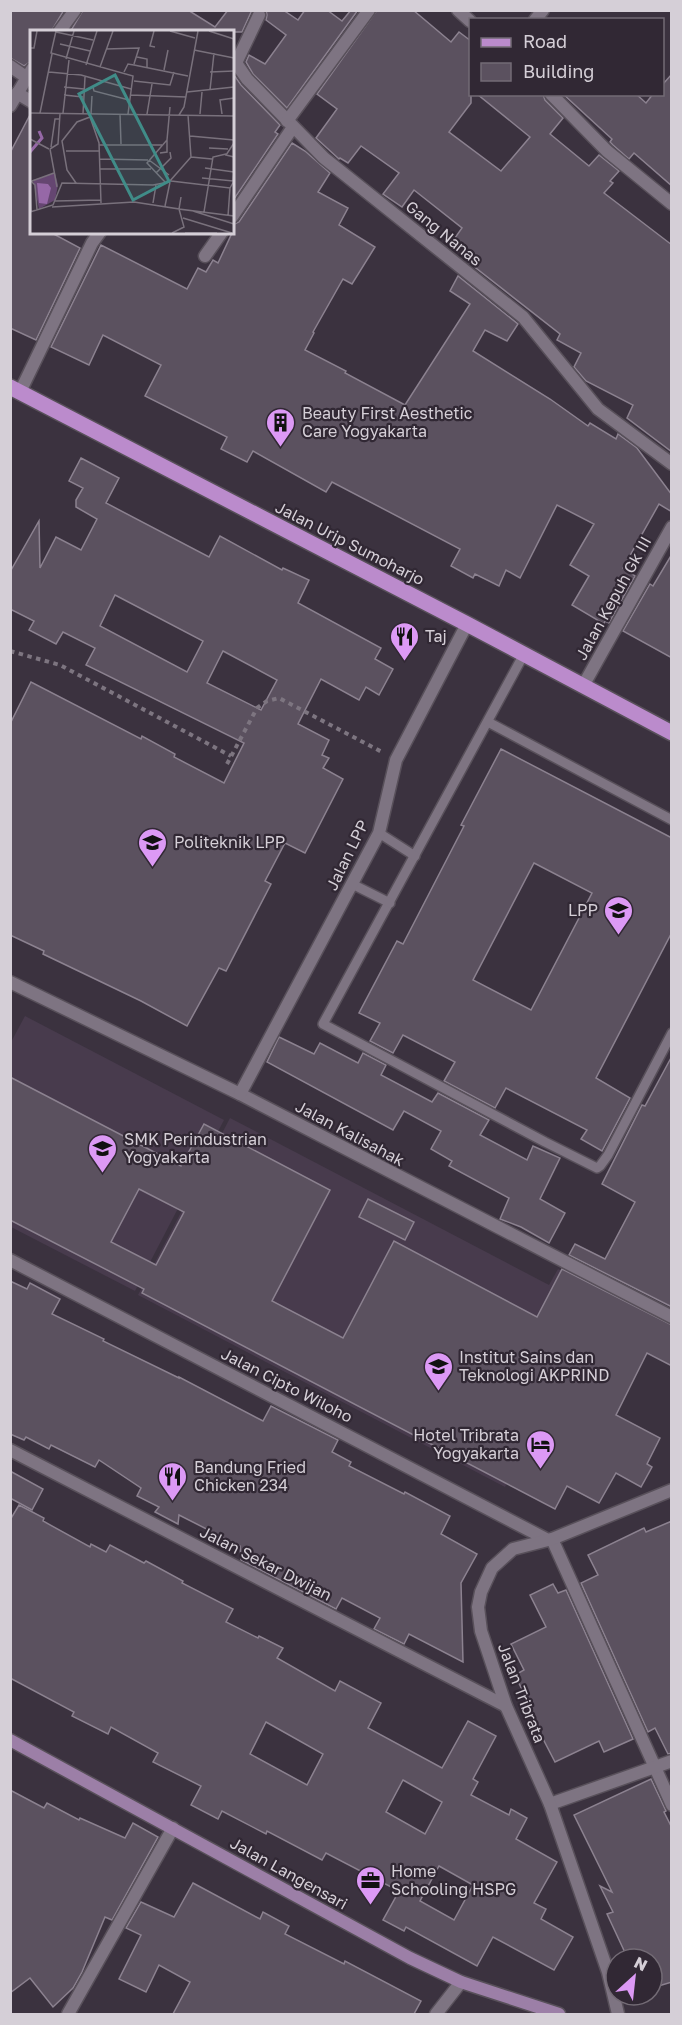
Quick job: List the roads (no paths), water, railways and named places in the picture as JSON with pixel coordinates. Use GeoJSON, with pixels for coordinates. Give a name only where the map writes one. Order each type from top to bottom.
{"type":"FeatureCollection","features":[{"type":"Feature","properties":{"kind":"main road","name":"Jalan Urip Sumoharjo"},"geometry":{"type":"LineString","coordinates":[[15,390],[672,733]]}},
{"type":"Feature","properties":{"kind":"main road","name":"Jalan Langensari"},"geometry":{"type":"LineString","coordinates":[[10,1740],[410,1958],[461,1982],[559,2014]]}},
{"type":"Feature","properties":{"kind":"street"},"geometry":{"type":"LineString","coordinates":[[60,30],[75,10]]}},
{"type":"Feature","properties":{"kind":"street"},"geometry":{"type":"LineString","coordinates":[[234,214],[290,124],[369,10]]}},
{"type":"Feature","properties":{"kind":"street","name":"Gang Nanas"},"geometry":{"type":"LineString","coordinates":[[259,15],[236,63],[247,80],[324,158],[523,317],[598,409],[672,464]]}},
{"type":"Feature","properties":{"kind":"street"},"geometry":{"type":"LineString","coordinates":[[10,66],[29,73],[10,106]]}},
{"type":"Feature","properties":{"kind":"street"},"geometry":{"type":"LineString","coordinates":[[17,93],[30,101]]}},
{"type":"Feature","properties":{"kind":"street"},"geometry":{"type":"LineString","coordinates":[[553,96],[607,151],[672,204]]}},
{"type":"Feature","properties":{"kind":"street"},"geometry":{"type":"LineString","coordinates":[[15,390],[98,234]]}},
{"type":"Feature","properties":{"kind":"street"},"geometry":{"type":"LineString","coordinates":[[205,256],[221,234]]}},
{"type":"Feature","properties":{"kind":"street","name":"Jalan Kepuh Gk III"},"geometry":{"type":"LineString","coordinates":[[583,686],[672,527]]}},
{"type":"Feature","properties":{"kind":"street","name":"Jalan LPP"},"geometry":{"type":"LineString","coordinates":[[240,1094],[379,833],[396,760],[467,624]]}},
{"type":"Feature","properties":{"kind":"street","name":"Jalan Kalisahak"},"geometry":{"type":"LineString","coordinates":[[10,982],[240,1094],[672,1317]]}},
{"type":"Feature","properties":{"kind":"street","name":"Jalan Cipto Wiloho"},"geometry":{"type":"LineString","coordinates":[[10,1260],[550,1540]]}},
{"type":"Feature","properties":{"kind":"street","name":"Jalan Sekar Dwijan"},"geometry":{"type":"LineString","coordinates":[[10,1450],[506,1706]]}},
{"type":"Feature","properties":{"kind":"street","name":"Jalan Tribrata"},"geometry":{"type":"LineString","coordinates":[[618,2014],[608,1972],[550,1804],[506,1706],[481,1631],[478,1608],[481,1592],[492,1568],[513,1549],[550,1540],[672,1490]]}},
{"type":"Feature","properties":{"kind":"street"},"geometry":{"type":"LineString","coordinates":[[550,1540],[672,1805]]}},
{"type":"Feature","properties":{"kind":"street"},"geometry":{"type":"LineString","coordinates":[[550,1804],[672,1761]]}},
{"type":"Feature","properties":{"kind":"street"},"geometry":{"type":"LineString","coordinates":[[68,2014],[173,1828]]}},
{"type":"Feature","properties":{"kind":"street"},"geometry":{"type":"LineString","coordinates":[[436,2014],[461,1982]]}},
{"type":"Feature","properties":{"kind":"lane"},"geometry":{"type":"LineString","coordinates":[[524,654],[322,1024],[592,1166],[600,1166],[608,1155],[672,1033]]}},
{"type":"Feature","properties":{"kind":"lane"},"geometry":{"type":"LineString","coordinates":[[488,722],[672,820]]}},
{"type":"Feature","properties":{"kind":"lane"},"geometry":{"type":"LineString","coordinates":[[379,833],[415,856]]}},
{"type":"Feature","properties":{"kind":"lane"},"geometry":{"type":"LineString","coordinates":[[352,884],[390,903]]}},
{"type":"Feature","properties":{"kind":"place","name":"Beauty First Aesthetic Care Yogyakarta"},"geometry":{"type":"Point","coordinates":[281,448]}},
{"type":"Feature","properties":{"kind":"place","name":"Taj"},"geometry":{"type":"Point","coordinates":[404,662]}},
{"type":"Feature","properties":{"kind":"place","name":"Politeknik LPP"},"geometry":{"type":"Point","coordinates":[153,868]}},
{"type":"Feature","properties":{"kind":"place","name":"LPP"},"geometry":{"type":"Point","coordinates":[619,936]}},
{"type":"Feature","properties":{"kind":"place","name":"SMK Perindustrian Yogyakarta"},"geometry":{"type":"Point","coordinates":[103,1174]}},
{"type":"Feature","properties":{"kind":"place","name":"Institut Sains dan Teknologi AKPRIND"},"geometry":{"type":"Point","coordinates":[438,1392]}},
{"type":"Feature","properties":{"kind":"place","name":"Hotel Tribrata Yogyakarta"},"geometry":{"type":"Point","coordinates":[540,1470]}},
{"type":"Feature","properties":{"kind":"place","name":"Bandung Fried Chicken 234"},"geometry":{"type":"Point","coordinates":[173,1502]}},
{"type":"Feature","properties":{"kind":"place","name":"Home Schooling HSPG"},"geometry":{"type":"Point","coordinates":[370,1906]}}]}
